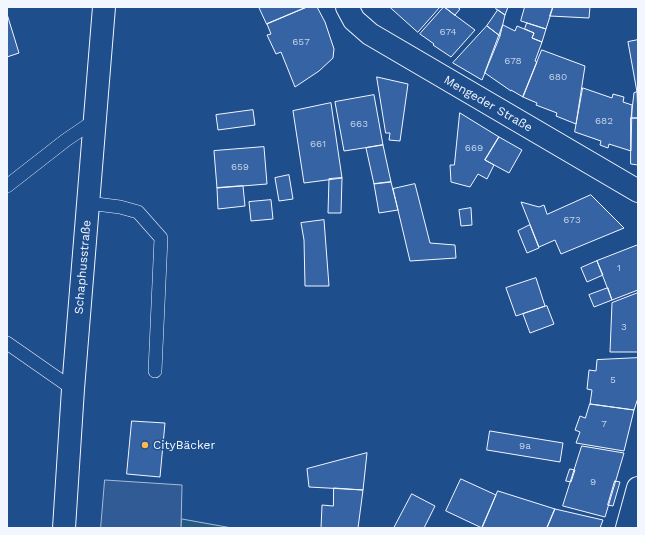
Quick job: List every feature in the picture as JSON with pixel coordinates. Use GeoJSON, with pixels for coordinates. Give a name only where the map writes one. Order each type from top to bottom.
{"type":"FeatureCollection","features":[{"type":"Feature","properties":{"kind":"main road","name":"Schaphusstraße"},"geometry":{"type":"LineString","coordinates":[[64,528],[73,389],[104,7]]}},
{"type":"Feature","properties":{"kind":"main road","name":"Mengeder Straße"},"geometry":{"type":"LineString","coordinates":[[347,7],[354,20],[376,39],[638,191]]}},
{"type":"Feature","properties":{"kind":"main road"},"geometry":{"type":"LineString","coordinates":[[627,528],[638,488]]}},
{"type":"Feature","properties":{"kind":"lane"},"geometry":{"type":"LineString","coordinates":[[7,186],[66,140],[94,122]]}},
{"type":"Feature","properties":{"kind":"lane"},"geometry":{"type":"LineString","coordinates":[[88,202],[120,207],[138,212],[161,238],[155,370]]}},
{"type":"Feature","properties":{"kind":"lane"},"geometry":{"type":"LineString","coordinates":[[7,343],[73,389]]}},
{"type":"Feature","properties":{"kind":"shaded area"},"geometry":{"type":"Polygon","coordinates":[[[105,480],[182,485],[181,528],[101,528],[105,480]]]}},
{"type":"Feature","properties":{"kind":"shaded area"},"geometry":{"type":"Polygon","coordinates":[[[182,519],[232,528],[181,528],[182,519]]]}},
{"type":"Feature","properties":{"kind":"building"},"geometry":{"type":"Polygon","coordinates":[[[259,7],[307,7],[267,24],[259,7]]]}},
{"type":"Feature","properties":{"kind":"building"},"geometry":{"type":"Polygon","coordinates":[[[307,7],[317,7],[325,22],[334,49],[333,58],[319,71],[295,87],[281,52],[276,54],[267,35],[271,34],[267,24],[307,7]]]}},
{"type":"Feature","properties":{"kind":"building"},"geometry":{"type":"Polygon","coordinates":[[[390,7],[440,7],[418,32],[390,7]]]}},
{"type":"Feature","properties":{"kind":"building"},"geometry":{"type":"Polygon","coordinates":[[[444,7],[475,30],[451,57],[420,34],[444,7]]]}},
{"type":"Feature","properties":{"kind":"building"},"geometry":{"type":"Polygon","coordinates":[[[445,7],[457,7],[460,9],[455,15],[445,7]]]}},
{"type":"Feature","properties":{"kind":"building"},"geometry":{"type":"Polygon","coordinates":[[[497,7],[508,7],[505,15],[496,9],[497,7]]]}},
{"type":"Feature","properties":{"kind":"building"},"geometry":{"type":"Polygon","coordinates":[[[525,7],[553,7],[546,29],[521,21],[525,7]]]}},
{"type":"Feature","properties":{"kind":"building"},"geometry":{"type":"Polygon","coordinates":[[[553,7],[590,7],[589,18],[550,16],[553,7]]]}},
{"type":"Feature","properties":{"kind":"building"},"geometry":{"type":"Polygon","coordinates":[[[498,10],[505,15],[500,36],[487,26],[498,10]]]}},
{"type":"Feature","properties":{"kind":"building"},"geometry":{"type":"Polygon","coordinates":[[[7,14],[19,53],[7,57],[7,14]]]}},
{"type":"Feature","properties":{"kind":"building"},"geometry":{"type":"Polygon","coordinates":[[[527,23],[546,29],[542,42],[532,38],[534,33],[525,29],[527,23]]]}},
{"type":"Feature","properties":{"kind":"building"},"geometry":{"type":"Polygon","coordinates":[[[503,25],[515,31],[517,26],[534,33],[532,38],[542,42],[535,61],[537,62],[523,97],[511,91],[485,73],[503,25]]]}},
{"type":"Feature","properties":{"kind":"building"},"geometry":{"type":"Polygon","coordinates":[[[487,26],[500,36],[482,80],[453,63],[487,26]]]}},
{"type":"Feature","properties":{"kind":"building"},"geometry":{"type":"Polygon","coordinates":[[[638,40],[638,92],[637,92],[628,42],[638,40]]]}},
{"type":"Feature","properties":{"kind":"building"},"geometry":{"type":"Polygon","coordinates":[[[542,50],[585,66],[576,124],[556,116],[557,113],[536,105],[537,103],[523,97],[542,50]]]}},
{"type":"Feature","properties":{"kind":"building"},"geometry":{"type":"Polygon","coordinates":[[[377,77],[408,84],[400,141],[389,140],[390,133],[386,133],[377,77]]]}},
{"type":"Feature","properties":{"kind":"building"},"geometry":{"type":"Polygon","coordinates":[[[583,88],[612,98],[613,94],[624,97],[623,102],[632,105],[631,151],[609,144],[608,148],[600,145],[601,141],[575,132],[583,88]]]}},
{"type":"Feature","properties":{"kind":"building"},"geometry":{"type":"Polygon","coordinates":[[[637,92],[638,118],[631,118],[634,93],[637,92]]]}},
{"type":"Feature","properties":{"kind":"building"},"geometry":{"type":"Polygon","coordinates":[[[374,95],[383,145],[344,151],[335,102],[374,95]]]}},
{"type":"Feature","properties":{"kind":"building"},"geometry":{"type":"Polygon","coordinates":[[[331,103],[342,178],[304,183],[293,111],[331,103]]]}},
{"type":"Feature","properties":{"kind":"building"},"geometry":{"type":"Polygon","coordinates":[[[253,110],[255,125],[218,130],[216,115],[253,110]]]}},
{"type":"Feature","properties":{"kind":"building"},"geometry":{"type":"Polygon","coordinates":[[[460,113],[499,137],[485,160],[494,165],[487,179],[478,174],[470,187],[451,182],[450,165],[454,165],[460,113]]]}},
{"type":"Feature","properties":{"kind":"building"},"geometry":{"type":"Polygon","coordinates":[[[631,118],[638,118],[638,165],[631,164],[631,118]]]}},
{"type":"Feature","properties":{"kind":"building"},"geometry":{"type":"Polygon","coordinates":[[[499,137],[522,150],[509,173],[485,160],[499,137]]]}},
{"type":"Feature","properties":{"kind":"building"},"geometry":{"type":"Polygon","coordinates":[[[383,145],[391,182],[374,184],[366,148],[383,145]]]}},
{"type":"Feature","properties":{"kind":"building"},"geometry":{"type":"Polygon","coordinates":[[[264,147],[267,184],[217,188],[214,151],[264,147]]]}},
{"type":"Feature","properties":{"kind":"building"},"geometry":{"type":"Polygon","coordinates":[[[289,175],[293,199],[279,201],[275,178],[289,175]]]}},
{"type":"Feature","properties":{"kind":"building"},"geometry":{"type":"Polygon","coordinates":[[[342,178],[341,213],[328,213],[329,179],[342,178]]]}},
{"type":"Feature","properties":{"kind":"building"},"geometry":{"type":"Polygon","coordinates":[[[391,182],[398,210],[379,213],[374,184],[391,182]]]}},
{"type":"Feature","properties":{"kind":"building"},"geometry":{"type":"Polygon","coordinates":[[[415,184],[430,243],[455,245],[456,258],[410,261],[393,189],[415,184]]]}},
{"type":"Feature","properties":{"kind":"building"},"geometry":{"type":"Polygon","coordinates":[[[243,186],[245,206],[218,209],[217,188],[243,186]]]}},
{"type":"Feature","properties":{"kind":"building"},"geometry":{"type":"Polygon","coordinates":[[[591,195],[624,228],[561,254],[555,240],[539,247],[521,202],[539,207],[544,205],[547,214],[591,195]]]}},
{"type":"Feature","properties":{"kind":"building"},"geometry":{"type":"Polygon","coordinates":[[[271,200],[273,219],[251,221],[249,202],[271,200]]]}},
{"type":"Feature","properties":{"kind":"building"},"geometry":{"type":"Polygon","coordinates":[[[471,208],[472,225],[461,226],[459,210],[471,208]]]}},
{"type":"Feature","properties":{"kind":"building"},"geometry":{"type":"Polygon","coordinates":[[[324,220],[329,286],[305,286],[304,240],[301,223],[324,220]]]}},
{"type":"Feature","properties":{"kind":"building"},"geometry":{"type":"Polygon","coordinates":[[[530,225],[539,248],[527,253],[518,231],[530,225]]]}},
{"type":"Feature","properties":{"kind":"building"},"geometry":{"type":"Polygon","coordinates":[[[638,245],[638,290],[612,300],[597,261],[638,245]]]}},
{"type":"Feature","properties":{"kind":"building"},"geometry":{"type":"Polygon","coordinates":[[[597,261],[603,275],[587,282],[581,268],[597,261]]]}},
{"type":"Feature","properties":{"kind":"building"},"geometry":{"type":"Polygon","coordinates":[[[536,278],[545,306],[516,316],[506,288],[536,278]]]}},
{"type":"Feature","properties":{"kind":"building"},"geometry":{"type":"Polygon","coordinates":[[[608,288],[612,300],[594,307],[589,295],[608,288]]]}},
{"type":"Feature","properties":{"kind":"building"},"geometry":{"type":"Polygon","coordinates":[[[638,293],[638,352],[610,352],[612,303],[638,293]]]}},
{"type":"Feature","properties":{"kind":"building"},"geometry":{"type":"Polygon","coordinates":[[[547,306],[554,324],[530,333],[523,314],[547,306]]]}},
{"type":"Feature","properties":{"kind":"building"},"geometry":{"type":"Polygon","coordinates":[[[638,358],[638,398],[634,410],[590,404],[592,390],[587,389],[589,370],[596,371],[597,360],[638,358]]]}},
{"type":"Feature","properties":{"kind":"building"},"geometry":{"type":"Polygon","coordinates":[[[590,404],[634,410],[624,451],[576,443],[580,432],[575,430],[580,416],[585,418],[590,404]]]}},
{"type":"Feature","properties":{"kind":"building"},"geometry":{"type":"Polygon","coordinates":[[[132,421],[165,423],[160,477],[127,474],[132,421]]]}},
{"type":"Feature","properties":{"kind":"building"},"geometry":{"type":"Polygon","coordinates":[[[490,431],[563,443],[560,462],[487,450],[490,431]]]}},
{"type":"Feature","properties":{"kind":"building"},"geometry":{"type":"Polygon","coordinates":[[[582,446],[624,453],[605,517],[563,506],[582,446]]]}},
{"type":"Feature","properties":{"kind":"building"},"geometry":{"type":"Polygon","coordinates":[[[367,453],[363,490],[309,487],[307,469],[367,453]]]}},
{"type":"Feature","properties":{"kind":"building"},"geometry":{"type":"Polygon","coordinates":[[[570,469],[575,470],[571,482],[566,481],[570,469]]]}},
{"type":"Feature","properties":{"kind":"building"},"geometry":{"type":"Polygon","coordinates":[[[461,479],[496,495],[482,528],[446,511],[461,479]]]}},
{"type":"Feature","properties":{"kind":"building"},"geometry":{"type":"Polygon","coordinates":[[[615,481],[620,482],[613,506],[608,505],[615,481]]]}},
{"type":"Feature","properties":{"kind":"building"},"geometry":{"type":"Polygon","coordinates":[[[334,488],[363,490],[358,528],[321,528],[322,505],[333,506],[334,488]]]}},
{"type":"Feature","properties":{"kind":"building"},"geometry":{"type":"Polygon","coordinates":[[[498,491],[555,509],[547,528],[482,528],[498,491]]]}},
{"type":"Feature","properties":{"kind":"building"},"geometry":{"type":"Polygon","coordinates":[[[412,494],[435,506],[424,528],[394,528],[412,494]]]}},
{"type":"Feature","properties":{"kind":"building"},"geometry":{"type":"Polygon","coordinates":[[[555,509],[603,520],[600,528],[547,528],[555,509]]]}},
{"type":"Feature","properties":{"kind":"place","name":"CityBäcker"},"geometry":{"type":"Point","coordinates":[145,445]}}]}
